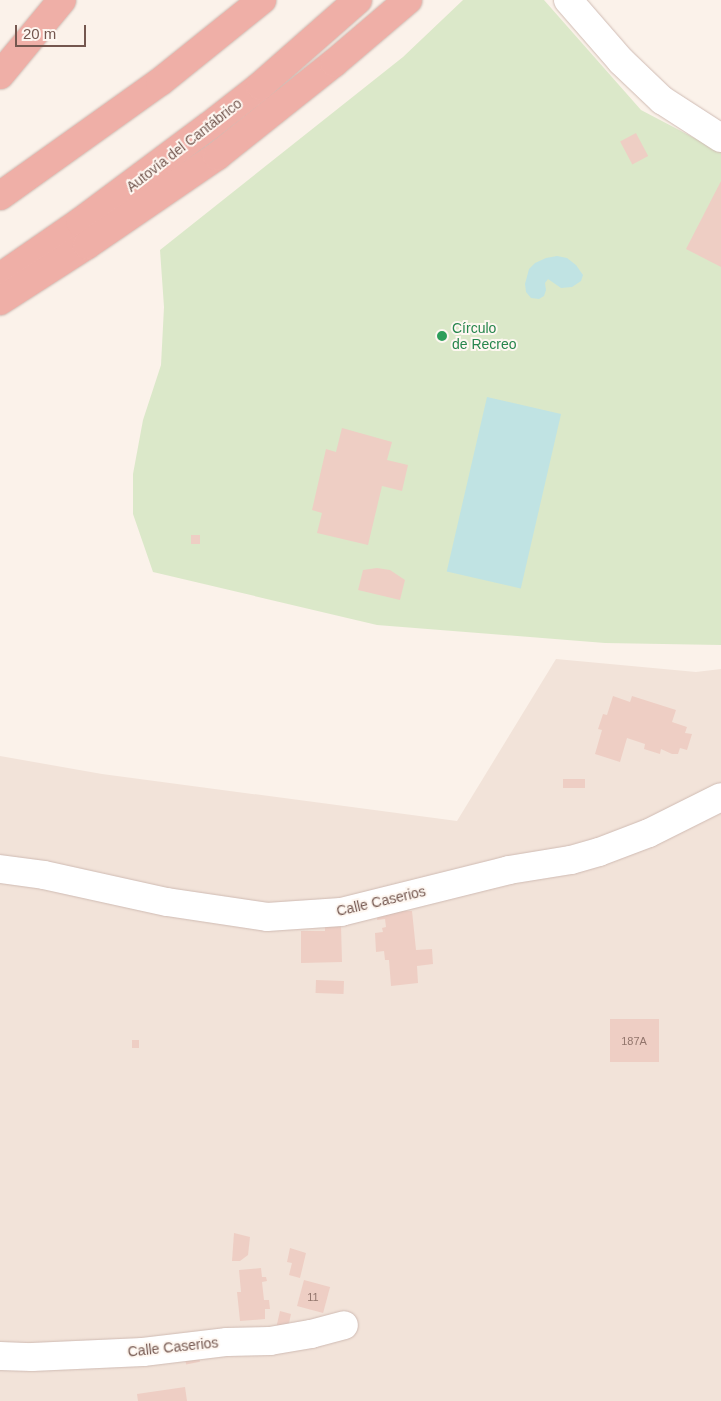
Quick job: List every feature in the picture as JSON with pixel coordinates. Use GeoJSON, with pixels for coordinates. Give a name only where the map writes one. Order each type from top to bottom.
{"type":"FeatureCollection","features":[{"type":"Feature","properties":{"kind":"highway"},"geometry":{"type":"LineString","coordinates":[[0,75],[62,0]]}},
{"type":"Feature","properties":{"kind":"highway"},"geometry":{"type":"LineString","coordinates":[[0,196],[160,82],[262,0]]}},
{"type":"Feature","properties":{"kind":"highway","name":"Autovía del Cantábrico"},"geometry":{"type":"LineString","coordinates":[[0,277],[96,211],[202,132],[260,86],[358,0]]}},
{"type":"Feature","properties":{"kind":"highway"},"geometry":{"type":"LineString","coordinates":[[0,301],[87,245],[217,156],[334,63],[408,0]]}},
{"type":"Feature","properties":{"kind":"street"},"geometry":{"type":"LineString","coordinates":[[568,0],[621,61],[662,100],[721,138]]}},
{"type":"Feature","properties":{"kind":"street","name":"Calle Caserios"},"geometry":{"type":"LineString","coordinates":[[0,869],[28,872],[167,902],[267,917],[341,912],[509,870],[571,860],[599,852],[649,833],[721,798]]}},
{"type":"Feature","properties":{"kind":"street","name":"Calle Caserios"},"geometry":{"type":"LineString","coordinates":[[0,1356],[32,1357],[143,1352],[226,1342],[270,1341],[344,1326]]}},
{"type":"Feature","properties":{"kind":"shaded area"},"geometry":{"type":"Polygon","coordinates":[[[556,659],[696,672],[721,669],[721,1401],[0,1401],[0,756],[102,774],[457,821],[556,659]]]}},
{"type":"Feature","properties":{"kind":"green space","name":"Círculo de Recreo"},"geometry":{"type":"Polygon","coordinates":[[[463,0],[544,0],[641,110],[721,152],[721,645],[605,643],[377,625],[153,572],[133,514],[133,474],[143,420],[161,365],[164,307],[160,250],[403,57],[463,0]]]}},
{"type":"Feature","properties":{"kind":"water"},"geometry":{"type":"Polygon","coordinates":[[[557,256],[567,258],[576,265],[583,275],[581,281],[572,287],[561,288],[548,279],[545,283],[546,290],[544,296],[539,299],[531,298],[526,292],[525,284],[529,269],[535,263],[557,256]]]}},
{"type":"Feature","properties":{"kind":"water"},"geometry":{"type":"Polygon","coordinates":[[[487,397],[561,414],[521,589],[447,571],[487,397]]]}},
{"type":"Feature","properties":{"kind":"building"},"geometry":{"type":"Polygon","coordinates":[[[636,133],[648,156],[632,164],[620,141],[636,133]]]}},
{"type":"Feature","properties":{"kind":"building"},"geometry":{"type":"Polygon","coordinates":[[[721,181],[721,267],[686,249],[721,181]]]}},
{"type":"Feature","properties":{"kind":"building"},"geometry":{"type":"Polygon","coordinates":[[[342,428],[392,442],[387,460],[408,465],[402,491],[382,486],[368,545],[317,533],[322,513],[312,510],[326,449],[336,452],[342,428]]]}},
{"type":"Feature","properties":{"kind":"building"},"geometry":{"type":"Polygon","coordinates":[[[191,535],[200,535],[200,544],[191,544],[191,535]]]}},
{"type":"Feature","properties":{"kind":"building"},"geometry":{"type":"Polygon","coordinates":[[[377,568],[390,570],[405,580],[400,600],[358,590],[363,570],[377,568]]]}},
{"type":"Feature","properties":{"kind":"building"},"geometry":{"type":"Polygon","coordinates":[[[613,696],[630,702],[632,696],[676,710],[672,722],[687,727],[685,733],[692,734],[687,750],[680,748],[678,754],[672,754],[661,749],[660,754],[644,749],[645,744],[627,738],[620,762],[595,754],[602,730],[598,729],[603,714],[607,715],[613,696]]]}},
{"type":"Feature","properties":{"kind":"building"},"geometry":{"type":"Polygon","coordinates":[[[563,779],[585,779],[585,788],[563,788],[563,779]]]}},
{"type":"Feature","properties":{"kind":"building"},"geometry":{"type":"Polygon","coordinates":[[[378,911],[412,911],[416,950],[432,949],[433,964],[417,966],[418,983],[391,986],[389,960],[385,960],[384,951],[376,952],[375,933],[383,932],[382,928],[386,927],[385,919],[377,920],[378,911]]]}},
{"type":"Feature","properties":{"kind":"building"},"geometry":{"type":"Polygon","coordinates":[[[325,925],[341,925],[342,962],[301,963],[301,931],[325,931],[325,925]]]}},
{"type":"Feature","properties":{"kind":"building"},"geometry":{"type":"Polygon","coordinates":[[[316,980],[344,981],[344,994],[316,993],[316,980]]]}},
{"type":"Feature","properties":{"kind":"building"},"geometry":{"type":"Polygon","coordinates":[[[610,1019],[659,1019],[659,1062],[610,1062],[610,1019]]]}},
{"type":"Feature","properties":{"kind":"building"},"geometry":{"type":"Polygon","coordinates":[[[132,1040],[139,1040],[139,1048],[132,1048],[132,1040]]]}},
{"type":"Feature","properties":{"kind":"building"},"geometry":{"type":"Polygon","coordinates":[[[234,1233],[250,1237],[248,1255],[240,1261],[232,1261],[234,1233]]]}},
{"type":"Feature","properties":{"kind":"building"},"geometry":{"type":"Polygon","coordinates":[[[290,1248],[306,1253],[300,1278],[289,1275],[292,1263],[287,1262],[290,1248]]]}},
{"type":"Feature","properties":{"kind":"building"},"geometry":{"type":"Polygon","coordinates":[[[261,1268],[262,1277],[266,1277],[267,1281],[262,1282],[264,1300],[269,1300],[270,1309],[265,1309],[265,1319],[240,1321],[237,1292],[241,1292],[239,1270],[261,1268]]]}},
{"type":"Feature","properties":{"kind":"building"},"geometry":{"type":"Polygon","coordinates":[[[304,1280],[330,1287],[323,1313],[297,1306],[304,1280]]]}},
{"type":"Feature","properties":{"kind":"building"},"geometry":{"type":"Polygon","coordinates":[[[280,1311],[291,1314],[287,1332],[275,1333],[280,1311]]]}},
{"type":"Feature","properties":{"kind":"building"},"geometry":{"type":"Polygon","coordinates":[[[198,1352],[200,1362],[186,1364],[184,1355],[198,1352]]]}},
{"type":"Feature","properties":{"kind":"building"},"geometry":{"type":"Polygon","coordinates":[[[185,1387],[187,1401],[138,1401],[137,1394],[185,1387]]]}},
{"type":"Feature","properties":{"kind":"place","name":"Círculo de Recreo"},"geometry":{"type":"Point","coordinates":[442,336]}}]}
